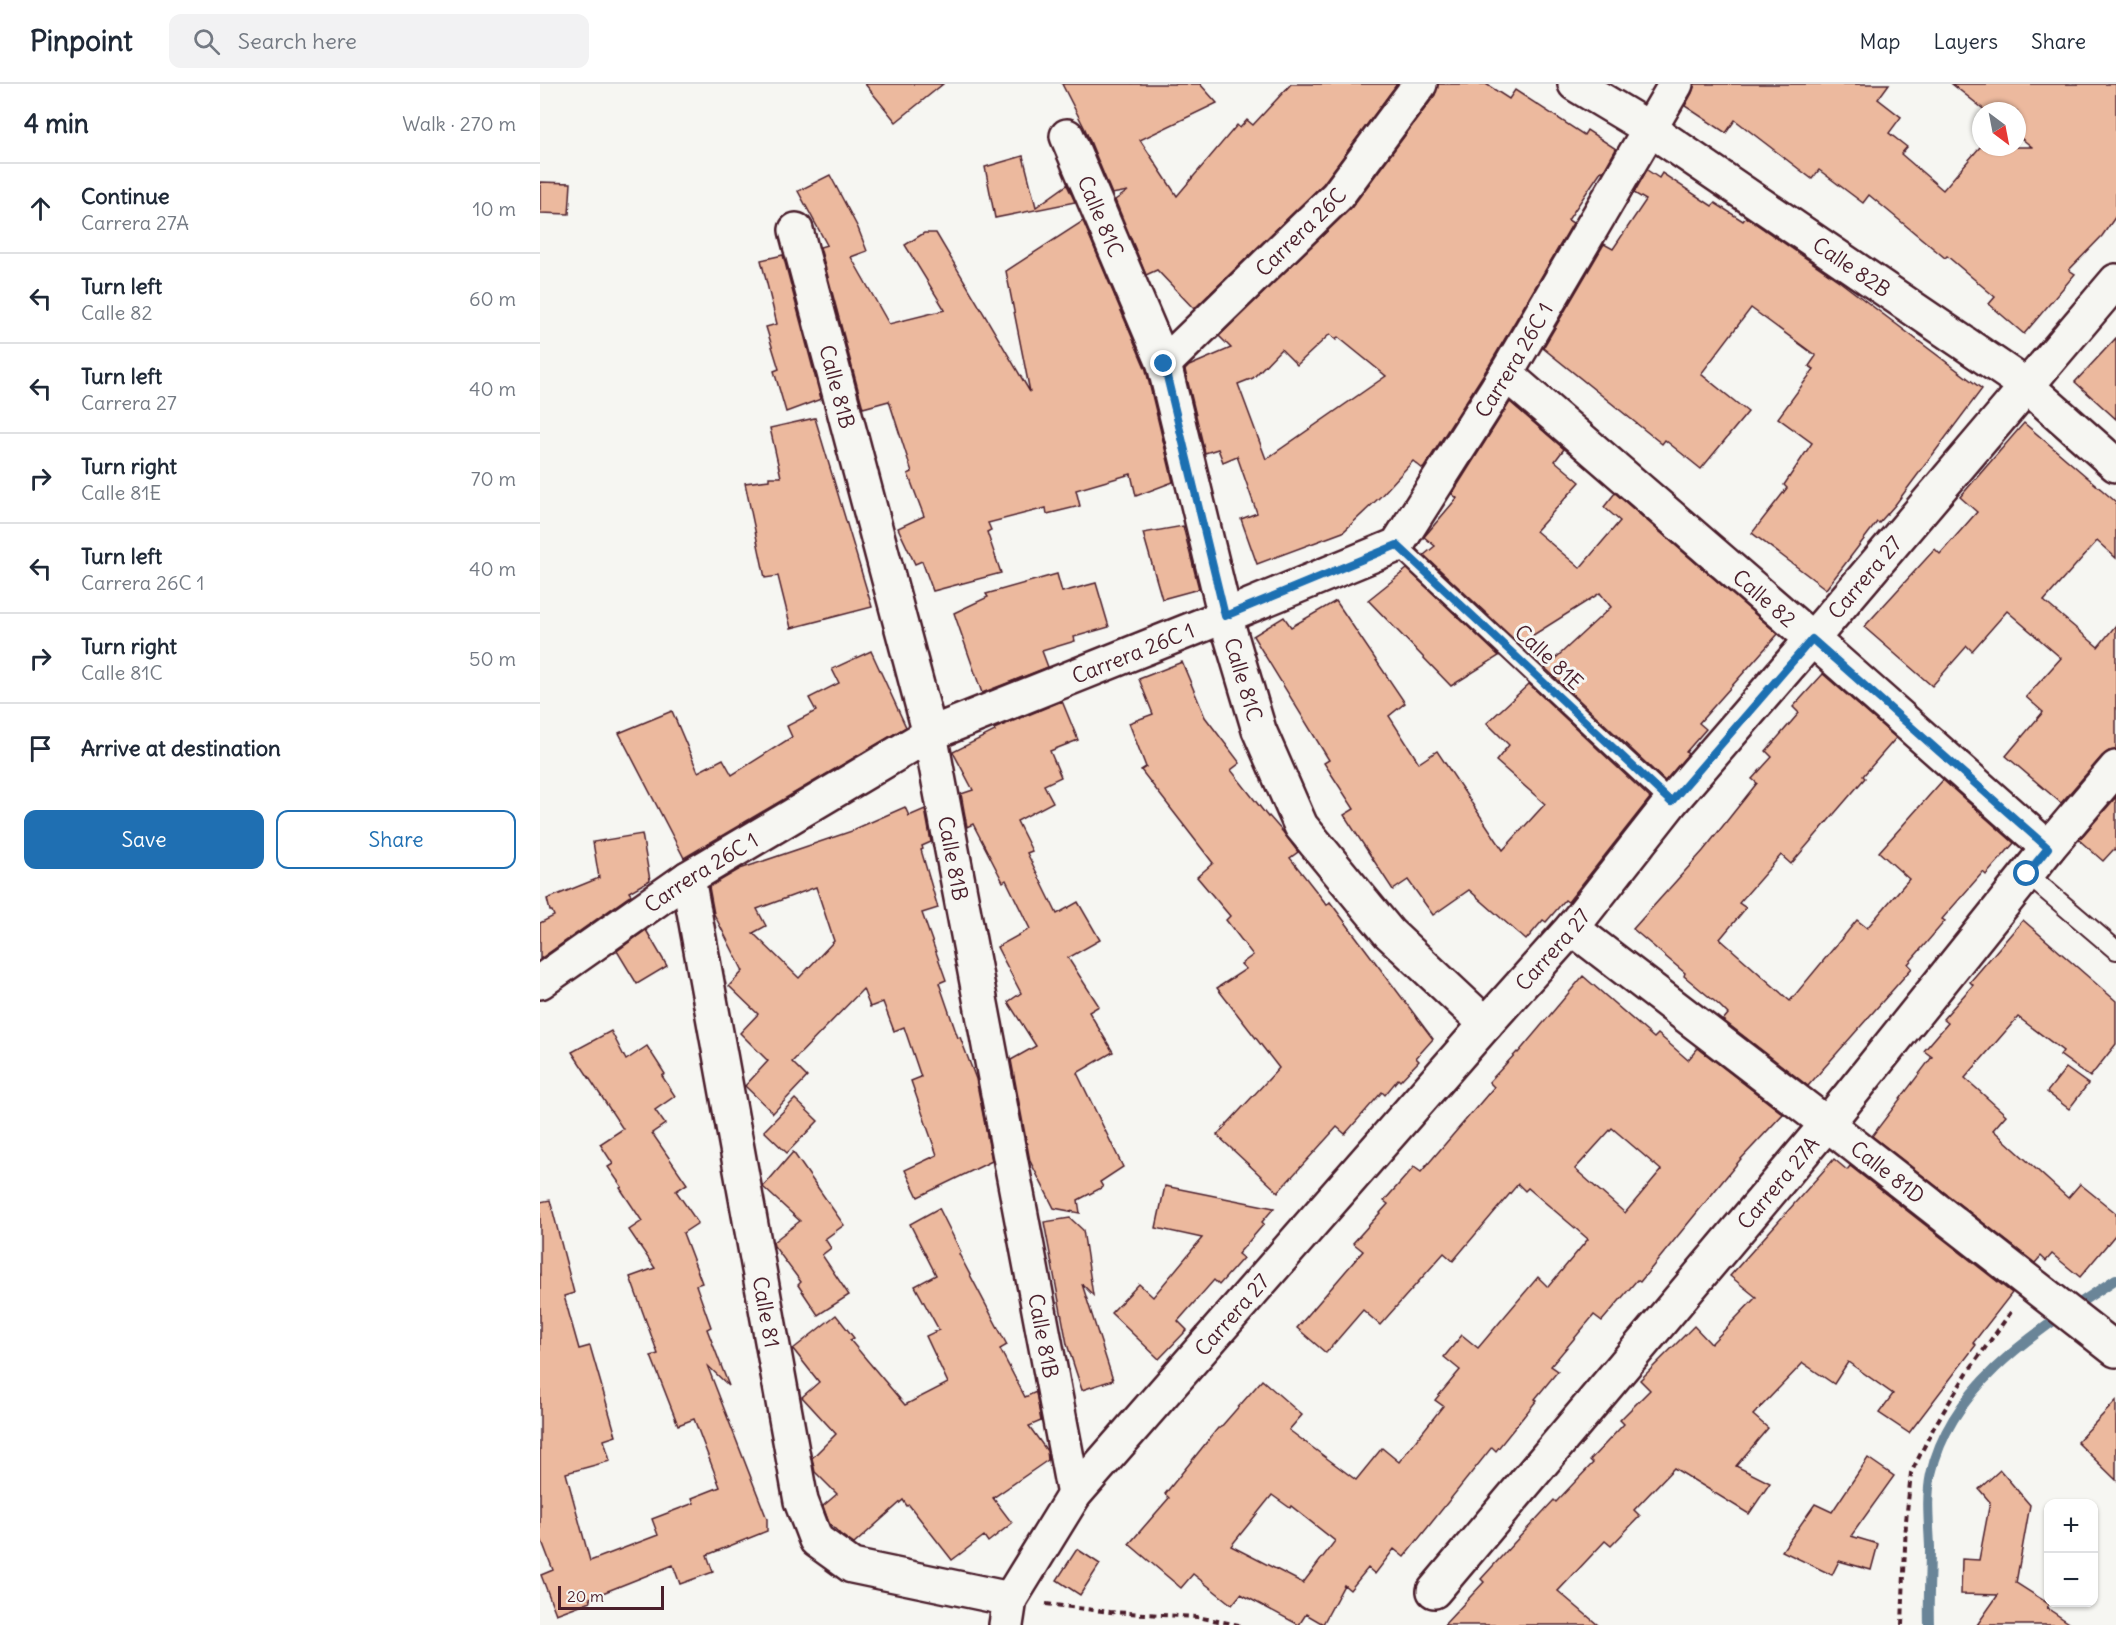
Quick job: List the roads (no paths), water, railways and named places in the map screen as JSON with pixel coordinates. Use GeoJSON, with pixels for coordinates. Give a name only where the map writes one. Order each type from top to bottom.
{"type":"FeatureCollection","features":[{"type":"Feature","properties":{"kind":"street","name":"Carrera 26C"},"geometry":{"type":"LineString","coordinates":[[1164,364],[1337,196],[1420,84]]}},
{"type":"Feature","properties":{"kind":"street","name":"Calle 82B"},"geometry":{"type":"LineString","coordinates":[[1575,84],[1650,129],[2027,386],[2116,465]]}},
{"type":"Feature","properties":{"kind":"street","name":"Carrera 26C 1"},"geometry":{"type":"LineString","coordinates":[[540,982],[688,878],[930,734],[1397,545],[1506,374],[1676,84]]}},
{"type":"Feature","properties":{"kind":"street","name":"Calle 81C"},"geometry":{"type":"LineString","coordinates":[[1067,136],[1164,364],[1225,616],[1258,730],[1301,826],[1389,933],[1485,1024]]}},
{"type":"Feature","properties":{"kind":"street","name":"Calle 81B"},"geometry":{"type":"LineString","coordinates":[[796,230],[930,734],[1074,1495]]}},
{"type":"Feature","properties":{"kind":"street","name":"Carrera 27"},"geometry":{"type":"LineString","coordinates":[[1008,1612],[1074,1495],[1485,1024],[1572,928],[1671,802],[2116,281]]}},
{"type":"Feature","properties":{"kind":"street","name":"Calle 82"},"geometry":{"type":"LineString","coordinates":[[1506,374],[1812,639],[2048,848]]}},
{"type":"Feature","properties":{"kind":"street","name":"Carrera 27A"},"geometry":{"type":"LineString","coordinates":[[1434,1591],[1827,1124],[2048,848],[2116,768]]}},
{"type":"Feature","properties":{"kind":"street","name":"Calle 81"},"geometry":{"type":"LineString","coordinates":[[688,878],[801,1502],[816,1540],[852,1566],[1008,1612]]}},
{"type":"Feature","properties":{"kind":"street","name":"Calle 81D"},"geometry":{"type":"LineString","coordinates":[[1572,928],[2116,1350]]}},
{"type":"Feature","properties":{"kind":"lane","name":"Calle 81E"},"geometry":{"type":"LineString","coordinates":[[1397,545],[1671,802]]}},
{"type":"Feature","properties":{"kind":"lane"},"geometry":{"type":"LineString","coordinates":[[2027,874],[2116,950]]}},
{"type":"Feature","properties":{"kind":"waterway"},"geometry":{"type":"LineString","coordinates":[[1929,1625],[1928,1511],[1931,1474],[1942,1441],[1958,1411],[2004,1360],[2059,1317],[2116,1279]]}}]}
